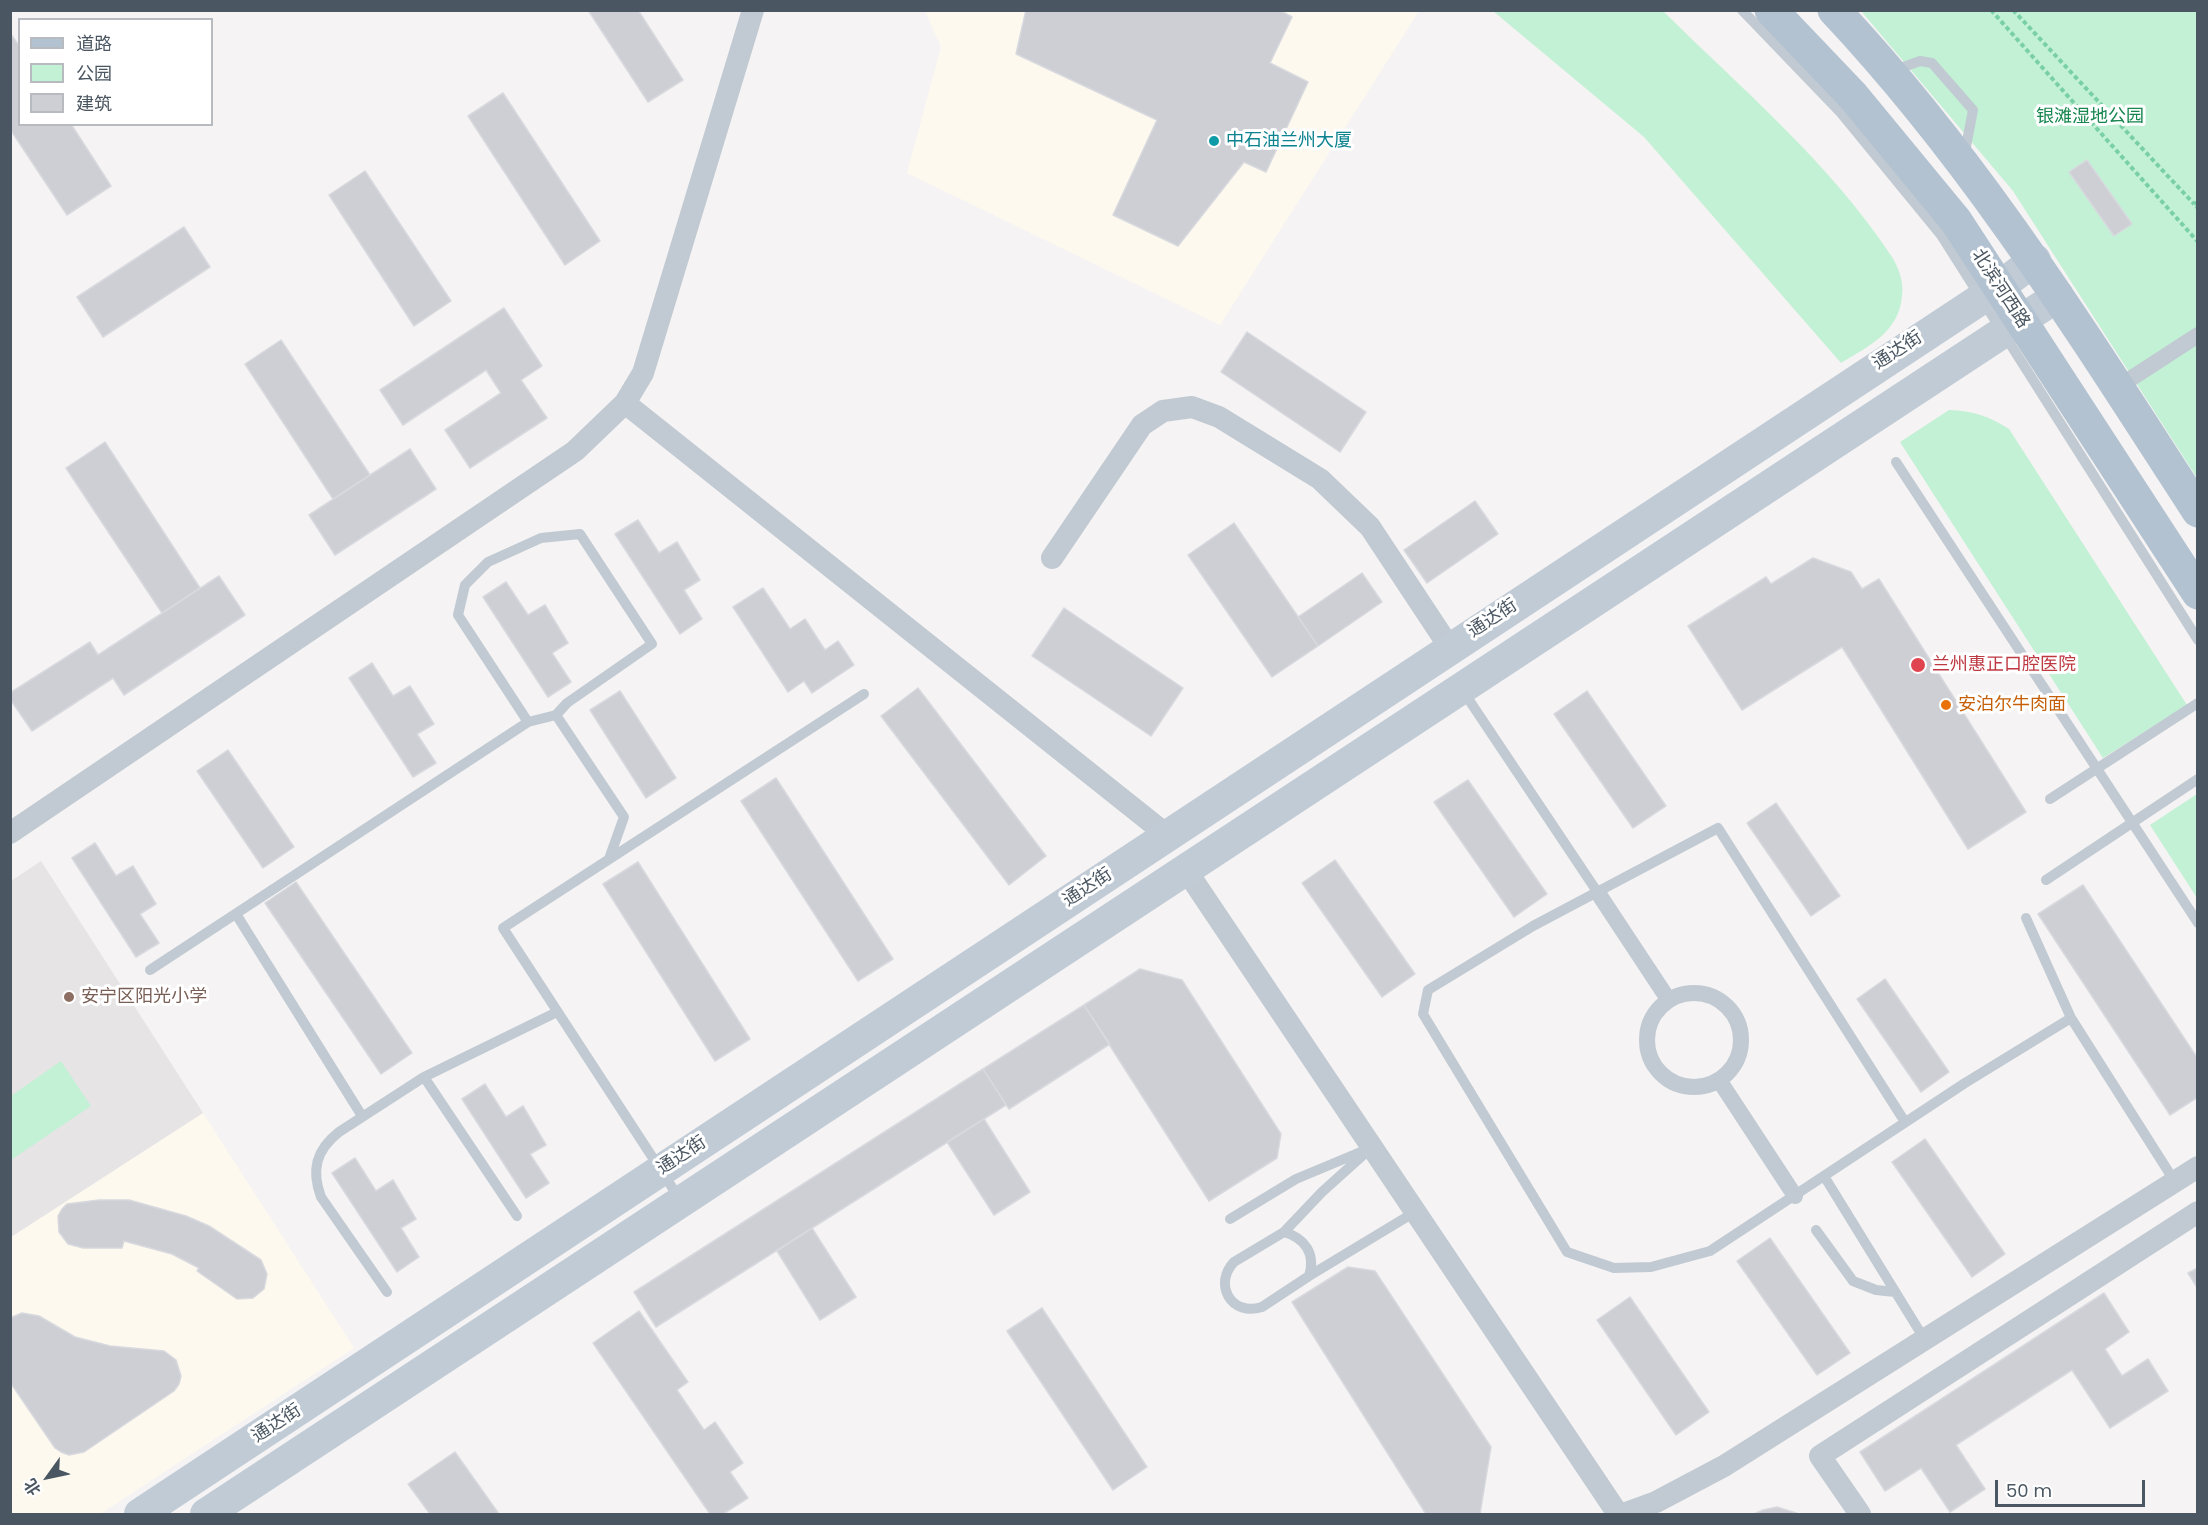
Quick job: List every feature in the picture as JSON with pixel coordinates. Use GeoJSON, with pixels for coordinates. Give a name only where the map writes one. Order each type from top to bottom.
{"type":"FeatureCollection","features":[{"type":"Feature","properties":{"kind":"main road","name":"北滨河西路"},"geometry":{"type":"LineString","coordinates":[[1771,10],[1853,96],[1956,221],[1990,292],[2012,327],[2198,593]]}},
{"type":"Feature","properties":{"kind":"main road"},"geometry":{"type":"LineString","coordinates":[[1834,10],[1892,71],[2035,260],[2198,511]]}},
{"type":"Feature","properties":{"kind":"main road","name":"通达街"},"geometry":{"type":"LineString","coordinates":[[140,1515],[1990,292],[2035,260]]}},
{"type":"Feature","properties":{"kind":"main road","name":"通达街"},"geometry":{"type":"LineString","coordinates":[[206,1515],[2058,296]]}},
{"type":"Feature","properties":{"kind":"street"},"geometry":{"type":"LineString","coordinates":[[10,833],[575,451],[625,404],[643,373],[753,10]]}},
{"type":"Feature","properties":{"kind":"street"},"geometry":{"type":"LineString","coordinates":[[2118,387],[2198,335]]}},
{"type":"Feature","properties":{"kind":"street"},"geometry":{"type":"LineString","coordinates":[[625,404],[1167,835]]}},
{"type":"Feature","properties":{"kind":"street"},"geometry":{"type":"LineString","coordinates":[[1052,558],[1142,425],[1163,411],[1192,407],[1219,417],[1320,479],[1370,527],[1450,648]]}},
{"type":"Feature","properties":{"kind":"street"},"geometry":{"type":"LineString","coordinates":[[1186,870],[1618,1515]]}},
{"type":"Feature","properties":{"kind":"street"},"geometry":{"type":"LineString","coordinates":[[1598,893],[1668,999]]}},
{"type":"Feature","properties":{"kind":"street"},"geometry":{"type":"LineString","coordinates":[[1686,993],[1704,993],[1721,1001],[1734,1014],[1741,1032],[1740,1050],[1732,1067],[1719,1080],[1702,1086],[1683,1086],[1666,1078],[1653,1065],[1647,1048],[1647,1029],[1655,1012],[1668,999],[1686,993]]}},
{"type":"Feature","properties":{"kind":"street"},"geometry":{"type":"LineString","coordinates":[[1719,1080],[1794,1196]]}},
{"type":"Feature","properties":{"kind":"street"},"geometry":{"type":"LineString","coordinates":[[1623,1515],[1656,1502],[1724,1467],[2198,1167]]}},
{"type":"Feature","properties":{"kind":"street"},"geometry":{"type":"LineString","coordinates":[[1860,1515],[1820,1456],[2198,1212]]}},
{"type":"Feature","properties":{"kind":"lane"},"geometry":{"type":"LineString","coordinates":[[1742,10],[1841,113],[1990,292]]}},
{"type":"Feature","properties":{"kind":"lane"},"geometry":{"type":"LineString","coordinates":[[2012,327],[2198,640]]}},
{"type":"Feature","properties":{"kind":"lane"},"geometry":{"type":"LineString","coordinates":[[1896,462],[2198,923]]}},
{"type":"Feature","properties":{"kind":"lane"},"geometry":{"type":"LineString","coordinates":[[150,970],[528,722],[556,715],[567,703],[652,644],[580,534],[541,538],[488,562],[465,585],[459,615],[528,722]]}},
{"type":"Feature","properties":{"kind":"lane"},"geometry":{"type":"LineString","coordinates":[[1461,688],[1598,893]]}},
{"type":"Feature","properties":{"kind":"lane"},"geometry":{"type":"LineString","coordinates":[[681,1202],[503,928],[864,694]]}},
{"type":"Feature","properties":{"kind":"lane"},"geometry":{"type":"LineString","coordinates":[[2050,799],[2198,703]]}},
{"type":"Feature","properties":{"kind":"lane"},"geometry":{"type":"LineString","coordinates":[[556,715],[624,817],[609,860]]}},
{"type":"Feature","properties":{"kind":"lane"},"geometry":{"type":"LineString","coordinates":[[2046,880],[2198,779]]}},
{"type":"Feature","properties":{"kind":"lane"},"geometry":{"type":"LineString","coordinates":[[1905,1122],[1718,828],[1533,926],[1428,990],[1423,1014],[1567,1252],[1614,1268],[1651,1267],[1710,1251],[1905,1122],[2071,1018]]}},
{"type":"Feature","properties":{"kind":"lane"},"geometry":{"type":"LineString","coordinates":[[236,914],[362,1116]]}},
{"type":"Feature","properties":{"kind":"lane"},"geometry":{"type":"LineString","coordinates":[[2026,918],[2071,1018],[2175,1182]]}},
{"type":"Feature","properties":{"kind":"lane"},"geometry":{"type":"LineString","coordinates":[[387,1292],[321,1197],[316,1183],[315,1168],[319,1154],[327,1141],[424,1077],[557,1012]]}},
{"type":"Feature","properties":{"kind":"lane"},"geometry":{"type":"LineString","coordinates":[[424,1077],[517,1216]]}},
{"type":"Feature","properties":{"kind":"lane"},"geometry":{"type":"LineString","coordinates":[[1230,1219],[1296,1179],[1372,1147]]}},
{"type":"Feature","properties":{"kind":"lane"},"geometry":{"type":"LineString","coordinates":[[1372,1147],[1322,1192],[1284,1232],[1234,1262],[1228,1268],[1224,1277],[1227,1295],[1238,1306],[1254,1310],[1415,1212]]}},
{"type":"Feature","properties":{"kind":"lane"},"geometry":{"type":"LineString","coordinates":[[1824,1176],[1925,1340]]}},
{"type":"Feature","properties":{"kind":"lane"},"geometry":{"type":"LineString","coordinates":[[1816,1230],[1853,1281],[1876,1290],[1895,1292]]}},
{"type":"Feature","properties":{"kind":"lane"},"geometry":{"type":"LineString","coordinates":[[1284,1232],[1301,1240],[1307,1247],[1311,1261],[1309,1276]]}},
{"type":"Feature","properties":{"kind":"path"},"geometry":{"type":"LineString","coordinates":[[1991,10],[2198,242]]}},
{"type":"Feature","properties":{"kind":"path"},"geometry":{"type":"LineString","coordinates":[[2013,10],[2196,205]]}},
{"type":"Feature","properties":{"kind":"shaded area"},"geometry":{"type":"Polygon","coordinates":[[[925,11],[1419,11],[1220,325],[907,173],[941,47],[925,11]]]}},
{"type":"Feature","properties":{"kind":"shaded area","name":"安宁区阳光小学"},"geometry":{"type":"Polygon","coordinates":[[[41,861],[203,1113],[11,1237],[11,881],[41,861]]]}},
{"type":"Feature","properties":{"kind":"shaded area"},"geometry":{"type":"Polygon","coordinates":[[[203,1113],[354,1348],[100,1514],[11,1514],[11,1237],[203,1113]]]}},
{"type":"Feature","properties":{"kind":"green space"},"geometry":{"type":"Polygon","coordinates":[[[1493,11],[1663,11],[1814,159],[1868,223],[1895,261],[1902,281],[1900,309],[1889,329],[1872,344],[1841,363],[1644,137],[1493,11]]]}},
{"type":"Feature","properties":{"kind":"green space","name":"银滩湿地公园"},"geometry":{"type":"Polygon","coordinates":[[[1861,11],[2197,11],[2197,478],[2013,191],[1861,11]]]}},
{"type":"Feature","properties":{"kind":"green space"},"geometry":{"type":"Polygon","coordinates":[[[1949,410],[1980,415],[2009,429],[2187,705],[2103,758],[1900,442],[1949,410]]]}},
{"type":"Feature","properties":{"kind":"green space"},"geometry":{"type":"Polygon","coordinates":[[[2197,794],[2197,898],[2150,825],[2197,794]]]}},
{"type":"Feature","properties":{"kind":"green space"},"geometry":{"type":"Polygon","coordinates":[[[61,1061],[91,1106],[11,1160],[11,1096],[61,1061]]]}},
{"type":"Feature","properties":{"kind":"building"},"geometry":{"type":"Polygon","coordinates":[[[588,10],[638,10],[683,80],[648,102],[588,10]]]}},
{"type":"Feature","properties":{"kind":"building","name":"中石油兰州大厦"},"geometry":{"type":"Polygon","coordinates":[[[1026,10],[1279,10],[1292,17],[1270,63],[1308,82],[1266,172],[1244,162],[1178,246],[1113,215],[1157,120],[1016,54],[1026,10]]]}},
{"type":"Feature","properties":{"kind":"building"},"geometry":{"type":"Polygon","coordinates":[[[10,33],[18,44],[18,126],[72,126],[111,186],[67,215],[10,129],[10,33]]]}},
{"type":"Feature","properties":{"kind":"building"},"geometry":{"type":"Polygon","coordinates":[[[503,93],[600,241],[565,265],[468,116],[503,93]]]}},
{"type":"Feature","properties":{"kind":"building"},"geometry":{"type":"Polygon","coordinates":[[[2087,160],[2132,224],[2114,236],[2069,172],[2087,160]]]}},
{"type":"Feature","properties":{"kind":"building"},"geometry":{"type":"Polygon","coordinates":[[[365,171],[451,301],[414,326],[329,195],[365,171]]]}},
{"type":"Feature","properties":{"kind":"building"},"geometry":{"type":"Polygon","coordinates":[[[184,227],[210,267],[103,337],[77,297],[184,227]]]}},
{"type":"Feature","properties":{"kind":"building"},"geometry":{"type":"Polygon","coordinates":[[[504,308],[542,366],[521,380],[547,418],[470,468],[445,430],[501,393],[486,370],[403,425],[380,390],[504,308]]]}},
{"type":"Feature","properties":{"kind":"building"},"geometry":{"type":"Polygon","coordinates":[[[1247,332],[1366,412],[1340,452],[1221,372],[1247,332]]]}},
{"type":"Feature","properties":{"kind":"building"},"geometry":{"type":"Polygon","coordinates":[[[281,340],[370,475],[333,499],[245,364],[281,340]]]}},
{"type":"Feature","properties":{"kind":"building"},"geometry":{"type":"Polygon","coordinates":[[[105,442],[200,588],[162,613],[66,468],[105,442]]]}},
{"type":"Feature","properties":{"kind":"building"},"geometry":{"type":"Polygon","coordinates":[[[410,449],[436,489],[335,555],[309,515],[410,449]]]}},
{"type":"Feature","properties":{"kind":"building"},"geometry":{"type":"Polygon","coordinates":[[[1475,501],[1498,534],[1427,583],[1404,550],[1475,501]]]}},
{"type":"Feature","properties":{"kind":"building"},"geometry":{"type":"Polygon","coordinates":[[[638,520],[659,553],[677,542],[700,580],[684,590],[702,619],[680,634],[615,534],[638,520]]]}},
{"type":"Feature","properties":{"kind":"building"},"geometry":{"type":"Polygon","coordinates":[[[1234,523],[1318,646],[1272,677],[1188,555],[1234,523]]]}},
{"type":"Feature","properties":{"kind":"building"},"geometry":{"type":"Polygon","coordinates":[[[1813,558],[1851,572],[1862,589],[1879,579],[2026,812],[1968,849],[1842,647],[1742,710],[1688,626],[1766,577],[1771,584],[1813,558]]]}},
{"type":"Feature","properties":{"kind":"building"},"geometry":{"type":"Polygon","coordinates":[[[1362,573],[1382,602],[1318,646],[1298,617],[1362,573]]]}},
{"type":"Feature","properties":{"kind":"building"},"geometry":{"type":"Polygon","coordinates":[[[219,576],[245,615],[124,695],[113,678],[32,731],[10,699],[10,693],[90,642],[98,655],[219,576]]]}},
{"type":"Feature","properties":{"kind":"building"},"geometry":{"type":"Polygon","coordinates":[[[506,582],[528,615],[545,605],[568,643],[552,653],[571,682],[548,697],[483,597],[506,582]]]}},
{"type":"Feature","properties":{"kind":"building"},"geometry":{"type":"Polygon","coordinates":[[[763,588],[790,629],[805,619],[825,650],[838,641],[854,665],[812,693],[804,681],[788,692],[733,607],[763,588]]]}},
{"type":"Feature","properties":{"kind":"building"},"geometry":{"type":"Polygon","coordinates":[[[1064,608],[1183,688],[1151,736],[1032,656],[1064,608]]]}},
{"type":"Feature","properties":{"kind":"building"},"geometry":{"type":"Polygon","coordinates":[[[372,663],[393,696],[410,686],[434,724],[417,734],[436,763],[413,777],[349,678],[372,663]]]}},
{"type":"Feature","properties":{"kind":"building"},"geometry":{"type":"Polygon","coordinates":[[[918,688],[1046,856],[1009,885],[881,716],[918,688]]]}},
{"type":"Feature","properties":{"kind":"building"},"geometry":{"type":"Polygon","coordinates":[[[620,691],[676,778],[646,798],[590,710],[620,691]]]}},
{"type":"Feature","properties":{"kind":"building"},"geometry":{"type":"Polygon","coordinates":[[[1587,691],[1666,806],[1633,828],[1554,714],[1587,691]]]}},
{"type":"Feature","properties":{"kind":"building"},"geometry":{"type":"Polygon","coordinates":[[[228,750],[294,847],[263,868],[197,771],[228,750]]]}},
{"type":"Feature","properties":{"kind":"building"},"geometry":{"type":"Polygon","coordinates":[[[776,778],[893,959],[858,981],[741,801],[776,778]]]}},
{"type":"Feature","properties":{"kind":"building"},"geometry":{"type":"Polygon","coordinates":[[[1468,780],[1547,894],[1514,917],[1434,802],[1468,780]]]}},
{"type":"Feature","properties":{"kind":"building"},"geometry":{"type":"Polygon","coordinates":[[[1776,803],[1840,896],[1811,916],[1747,823],[1776,803]]]}},
{"type":"Feature","properties":{"kind":"building"},"geometry":{"type":"Polygon","coordinates":[[[95,843],[116,876],[133,866],[156,904],[140,914],[159,943],[136,957],[72,858],[95,843]]]}},
{"type":"Feature","properties":{"kind":"building"},"geometry":{"type":"Polygon","coordinates":[[[1335,860],[1415,974],[1382,997],[1302,883],[1335,860]]]}},
{"type":"Feature","properties":{"kind":"building"},"geometry":{"type":"Polygon","coordinates":[[[638,862],[750,1039],[715,1061],[603,884],[638,862]]]}},
{"type":"Feature","properties":{"kind":"building"},"geometry":{"type":"Polygon","coordinates":[[[296,882],[412,1053],[381,1074],[265,903],[296,882]]]}},
{"type":"Feature","properties":{"kind":"building"},"geometry":{"type":"Polygon","coordinates":[[[2083,885],[2198,1059],[2198,1097],[2170,1115],[2038,914],[2083,885]]]}},
{"type":"Feature","properties":{"kind":"building"},"geometry":{"type":"Polygon","coordinates":[[[1140,969],[1182,980],[1281,1134],[1277,1158],[1209,1201],[1084,1005],[1140,969]]]}},
{"type":"Feature","properties":{"kind":"building"},"geometry":{"type":"Polygon","coordinates":[[[1885,979],[1949,1072],[1921,1092],[1857,999],[1885,979]]]}},
{"type":"Feature","properties":{"kind":"building"},"geometry":{"type":"Polygon","coordinates":[[[1084,1005],[1110,1044],[1009,1109],[983,1069],[1084,1005]]]}},
{"type":"Feature","properties":{"kind":"building"},"geometry":{"type":"Polygon","coordinates":[[[983,1069],[1006,1105],[656,1327],[634,1292],[983,1069]]]}},
{"type":"Feature","properties":{"kind":"building"},"geometry":{"type":"Polygon","coordinates":[[[485,1084],[506,1117],[523,1106],[546,1145],[530,1154],[549,1183],[526,1198],[462,1099],[485,1084]]]}},
{"type":"Feature","properties":{"kind":"building"},"geometry":{"type":"Polygon","coordinates":[[[984,1119],[1030,1192],[994,1215],[947,1142],[984,1119]]]}},
{"type":"Feature","properties":{"kind":"building"},"geometry":{"type":"Polygon","coordinates":[[[1925,1139],[2005,1254],[1972,1277],[1892,1162],[1925,1139]]]}},
{"type":"Feature","properties":{"kind":"building"},"geometry":{"type":"Polygon","coordinates":[[[355,1158],[376,1191],[393,1180],[416,1219],[401,1228],[419,1257],[397,1272],[332,1173],[355,1158]]]}},
{"type":"Feature","properties":{"kind":"building"},"geometry":{"type":"Polygon","coordinates":[[[99,1200],[129,1200],[186,1216],[209,1226],[261,1260],[267,1274],[264,1289],[253,1298],[237,1299],[197,1271],[199,1268],[172,1254],[124,1241],[122,1248],[83,1248],[68,1244],[59,1232],[58,1216],[62,1209],[67,1204],[99,1200]]]}},
{"type":"Feature","properties":{"kind":"building"},"geometry":{"type":"Polygon","coordinates":[[[812,1228],[856,1297],[820,1320],[777,1251],[812,1228]]]}},
{"type":"Feature","properties":{"kind":"building"},"geometry":{"type":"Polygon","coordinates":[[[1770,1238],[1850,1353],[1817,1375],[1737,1261],[1770,1238]]]}},
{"type":"Feature","properties":{"kind":"building"},"geometry":{"type":"Polygon","coordinates":[[[1348,1267],[1375,1271],[1491,1447],[1480,1514],[1426,1514],[1292,1302],[1348,1267]]]}},
{"type":"Feature","properties":{"kind":"building"},"geometry":{"type":"Polygon","coordinates":[[[2198,1268],[2198,1289],[2188,1273],[2198,1268]]]}},
{"type":"Feature","properties":{"kind":"building"},"geometry":{"type":"Polygon","coordinates":[[[2104,1293],[2129,1332],[2105,1349],[2122,1376],[2148,1359],[2168,1391],[2110,1428],[2072,1370],[1956,1445],[1985,1489],[1950,1512],[1921,1468],[1885,1491],[1860,1452],[2104,1293]]]}},
{"type":"Feature","properties":{"kind":"building"},"geometry":{"type":"Polygon","coordinates":[[[1630,1297],[1709,1412],[1676,1435],[1597,1320],[1630,1297]]]}},
{"type":"Feature","properties":{"kind":"building"},"geometry":{"type":"Polygon","coordinates":[[[1042,1308],[1147,1467],[1113,1490],[1007,1331],[1042,1308]]]}},
{"type":"Feature","properties":{"kind":"building"},"geometry":{"type":"Polygon","coordinates":[[[639,1311],[688,1382],[677,1390],[704,1430],[715,1422],[743,1463],[730,1472],[748,1498],[723,1514],[710,1514],[593,1343],[639,1311]]]}},
{"type":"Feature","properties":{"kind":"building"},"geometry":{"type":"Polygon","coordinates":[[[22,1313],[39,1316],[75,1337],[110,1346],[164,1351],[176,1360],[181,1376],[179,1384],[174,1391],[84,1452],[69,1455],[61,1452],[55,1448],[10,1382],[10,1318],[22,1313]]]}},
{"type":"Feature","properties":{"kind":"building"},"geometry":{"type":"Polygon","coordinates":[[[455,1452],[499,1514],[430,1514],[408,1484],[455,1452]]]}},
{"type":"Feature","properties":{"kind":"building"},"geometry":{"type":"Polygon","coordinates":[[[1777,1507],[1799,1514],[1754,1514],[1763,1510],[1777,1507]]]}},
{"type":"Feature","properties":{"kind":"place","name":"中石油兰州大厦"},"geometry":{"type":"Point","coordinates":[1214,141]}},
{"type":"Feature","properties":{"kind":"place","name":"兰州惠正口腔医院"},"geometry":{"type":"Point","coordinates":[1918,665]}},
{"type":"Feature","properties":{"kind":"place","name":"安泊尔牛肉面"},"geometry":{"type":"Point","coordinates":[1946,705]}},
{"type":"Feature","properties":{"kind":"place","name":"安宁区阳光小学"},"geometry":{"type":"Point","coordinates":[69,997]}}]}
